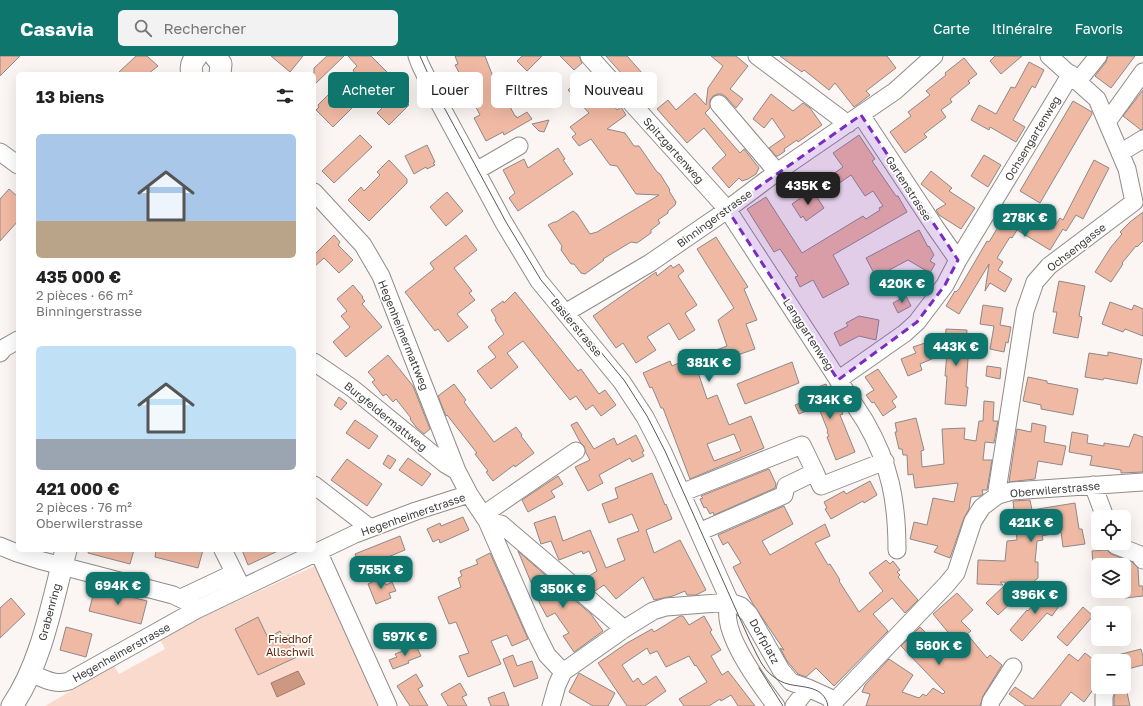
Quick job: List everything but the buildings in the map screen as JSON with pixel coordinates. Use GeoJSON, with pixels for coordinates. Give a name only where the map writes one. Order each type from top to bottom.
{"type":"FeatureCollection","features":[{"type":"Feature","properties":{"kind":"main road"},"geometry":{"type":"LineString","coordinates":[[216,56],[221,64],[220,72]]}},
{"type":"Feature","properties":{"kind":"main road","name":"Grabenring"},"geometry":{"type":"LineString","coordinates":[[12,706],[30,673],[42,641],[64,558]]}},
{"type":"Feature","properties":{"kind":"main road","name":"Grabenring"},"geometry":{"type":"LineString","coordinates":[[0,701],[12,692],[30,673]]}},
{"type":"Feature","properties":{"kind":"street","name":"Baslerstrasse"},"geometry":{"type":"LineString","coordinates":[[418,56],[420,64],[437,99],[504,223],[539,281],[622,382],[645,417],[682,493],[730,602]]}},
{"type":"Feature","properties":{"kind":"street","name":"Spitzgartenweg"},"geometry":{"type":"LineString","coordinates":[[589,56],[727,209]]}},
{"type":"Feature","properties":{"kind":"street","name":"Binningerstrasse"},"geometry":{"type":"LineString","coordinates":[[565,313],[650,262],[727,209],[777,172],[895,91],[934,56]]}},
{"type":"Feature","properties":{"kind":"street","name":"Ochsengasse"},"geometry":{"type":"LineString","coordinates":[[998,495],[997,491],[1025,311],[1035,282],[1049,266],[1138,199],[1127,169],[1097,99],[1049,56]]}},
{"type":"Feature","properties":{"kind":"street","name":"Ochsengartenweg"},"geometry":{"type":"LineString","coordinates":[[838,380],[905,333],[917,322],[945,285],[958,260],[1074,78],[1098,56]]}},
{"type":"Feature","properties":{"kind":"street","name":"Gartenstrasse"},"geometry":{"type":"LineString","coordinates":[[760,57],[855,119],[958,260]]}},
{"type":"Feature","properties":{"kind":"street"},"geometry":{"type":"LineString","coordinates":[[1107,122],[1140,82]]}},
{"type":"Feature","properties":{"kind":"street"},"geometry":{"type":"LineString","coordinates":[[719,104],[777,172]]}},
{"type":"Feature","properties":{"kind":"street"},"geometry":{"type":"LineString","coordinates":[[1120,153],[1143,139]]}},
{"type":"Feature","properties":{"kind":"street"},"geometry":{"type":"LineString","coordinates":[[476,171],[519,146]]}},
{"type":"Feature","properties":{"kind":"street"},"geometry":{"type":"LineString","coordinates":[[0,152],[16,164]]}},
{"type":"Feature","properties":{"kind":"street","name":"Hegenheimermattweg"},"geometry":{"type":"LineString","coordinates":[[316,194],[363,245],[381,276],[457,471],[469,494]]}},
{"type":"Feature","properties":{"kind":"street","name":"Langgartenweg"},"geometry":{"type":"LineString","coordinates":[[727,209],[877,441],[885,461],[894,496],[897,550]]}},
{"type":"Feature","properties":{"kind":"street"},"geometry":{"type":"LineString","coordinates":[[0,353],[4,348],[16,341]]}},
{"type":"Feature","properties":{"kind":"street","name":"Burgfeldermattweg"},"geometry":{"type":"LineString","coordinates":[[316,363],[352,388],[445,464],[457,471]]}},
{"type":"Feature","properties":{"kind":"street"},"geometry":{"type":"LineString","coordinates":[[682,493],[802,445],[818,479]]}},
{"type":"Feature","properties":{"kind":"street"},"geometry":{"type":"LineString","coordinates":[[485,518],[576,451]]}},
{"type":"Feature","properties":{"kind":"street"},"geometry":{"type":"LineString","coordinates":[[699,532],[784,495],[786,486],[885,461]]}},
{"type":"Feature","properties":{"kind":"street","name":"Oberwilerstrasse"},"geometry":{"type":"LineString","coordinates":[[834,704],[956,573],[973,521],[982,507],[998,495],[1012,491],[1143,482]]}},
{"type":"Feature","properties":{"kind":"street"},"geometry":{"type":"LineString","coordinates":[[1093,485],[1102,510]]}},
{"type":"Feature","properties":{"kind":"street"},"geometry":{"type":"LineString","coordinates":[[316,487],[370,528]]}},
{"type":"Feature","properties":{"kind":"street","name":"Hegenheimerstrasse"},"geometry":{"type":"LineString","coordinates":[[318,551],[370,528],[469,494],[485,518],[536,633],[548,655],[564,672]]}},
{"type":"Feature","properties":{"kind":"street"},"geometry":{"type":"LineString","coordinates":[[485,518],[501,524],[624,629]]}},
{"type":"Feature","properties":{"kind":"street"},"geometry":{"type":"LineString","coordinates":[[0,546],[24,556],[64,558],[181,598],[192,604],[196,610]]}},
{"type":"Feature","properties":{"kind":"street"},"geometry":{"type":"LineString","coordinates":[[1128,550],[1138,554],[1143,560]]}},
{"type":"Feature","properties":{"kind":"street"},"geometry":{"type":"LineString","coordinates":[[318,551],[388,706]]}},
{"type":"Feature","properties":{"kind":"street"},"geometry":{"type":"LineString","coordinates":[[181,598],[238,580],[224,552]]}},
{"type":"Feature","properties":{"kind":"street","name":"Hegenheimerstrasse"},"geometry":{"type":"LineString","coordinates":[[30,673],[55,683],[62,683],[104,662],[196,610],[238,580],[315,552]]}},
{"type":"Feature","properties":{"kind":"street"},"geometry":{"type":"LineString","coordinates":[[551,706],[557,685],[564,672],[624,629],[653,611],[666,607],[730,602],[727,614],[737,645],[749,668],[776,706]]}},
{"type":"Feature","properties":{"kind":"street","name":"Dorfplatz"},"geometry":{"type":"LineString","coordinates":[[730,602],[741,606],[750,614],[781,670],[791,682],[828,697],[834,704]]}},
{"type":"Feature","properties":{"kind":"street"},"geometry":{"type":"LineString","coordinates":[[990,706],[1013,667]]}},
{"type":"Feature","properties":{"kind":"street"},"geometry":{"type":"LineString","coordinates":[[794,706],[808,688]]}},
{"type":"Feature","properties":{"kind":"street"},"geometry":{"type":"LineString","coordinates":[[1104,706],[1105,694]]}},
{"type":"Feature","properties":{"kind":"highlighted area"},"geometry":{"type":"Polygon","coordinates":[[[861,115],[958,260],[945,285],[917,322],[838,380],[727,209],[861,115]]]}},
{"type":"Feature","properties":{"kind":"green space","name":"Friedhof Allschwil"},"geometry":{"type":"Polygon","coordinates":[[[319,564],[388,706],[45,706],[114,666],[119,674],[165,649],[160,639],[185,625],[319,564]]]}},
{"type":"Feature","properties":{"kind":"shaded area"},"geometry":{"type":"Polygon","coordinates":[[[298,671],[305,684],[277,697],[271,683],[298,671]]]}},
{"type":"Feature","properties":{"kind":"tram line"},"geometry":{"type":"LineString","coordinates":[[420,56],[439,98],[506,222],[541,280],[624,380],[647,416],[665,451],[750,641],[763,666],[770,674],[782,682],[818,691],[826,699],[828,706]]}},
{"type":"Feature","properties":{"kind":"tram line"},"geometry":{"type":"LineString","coordinates":[[759,668],[783,706]]}}]}
